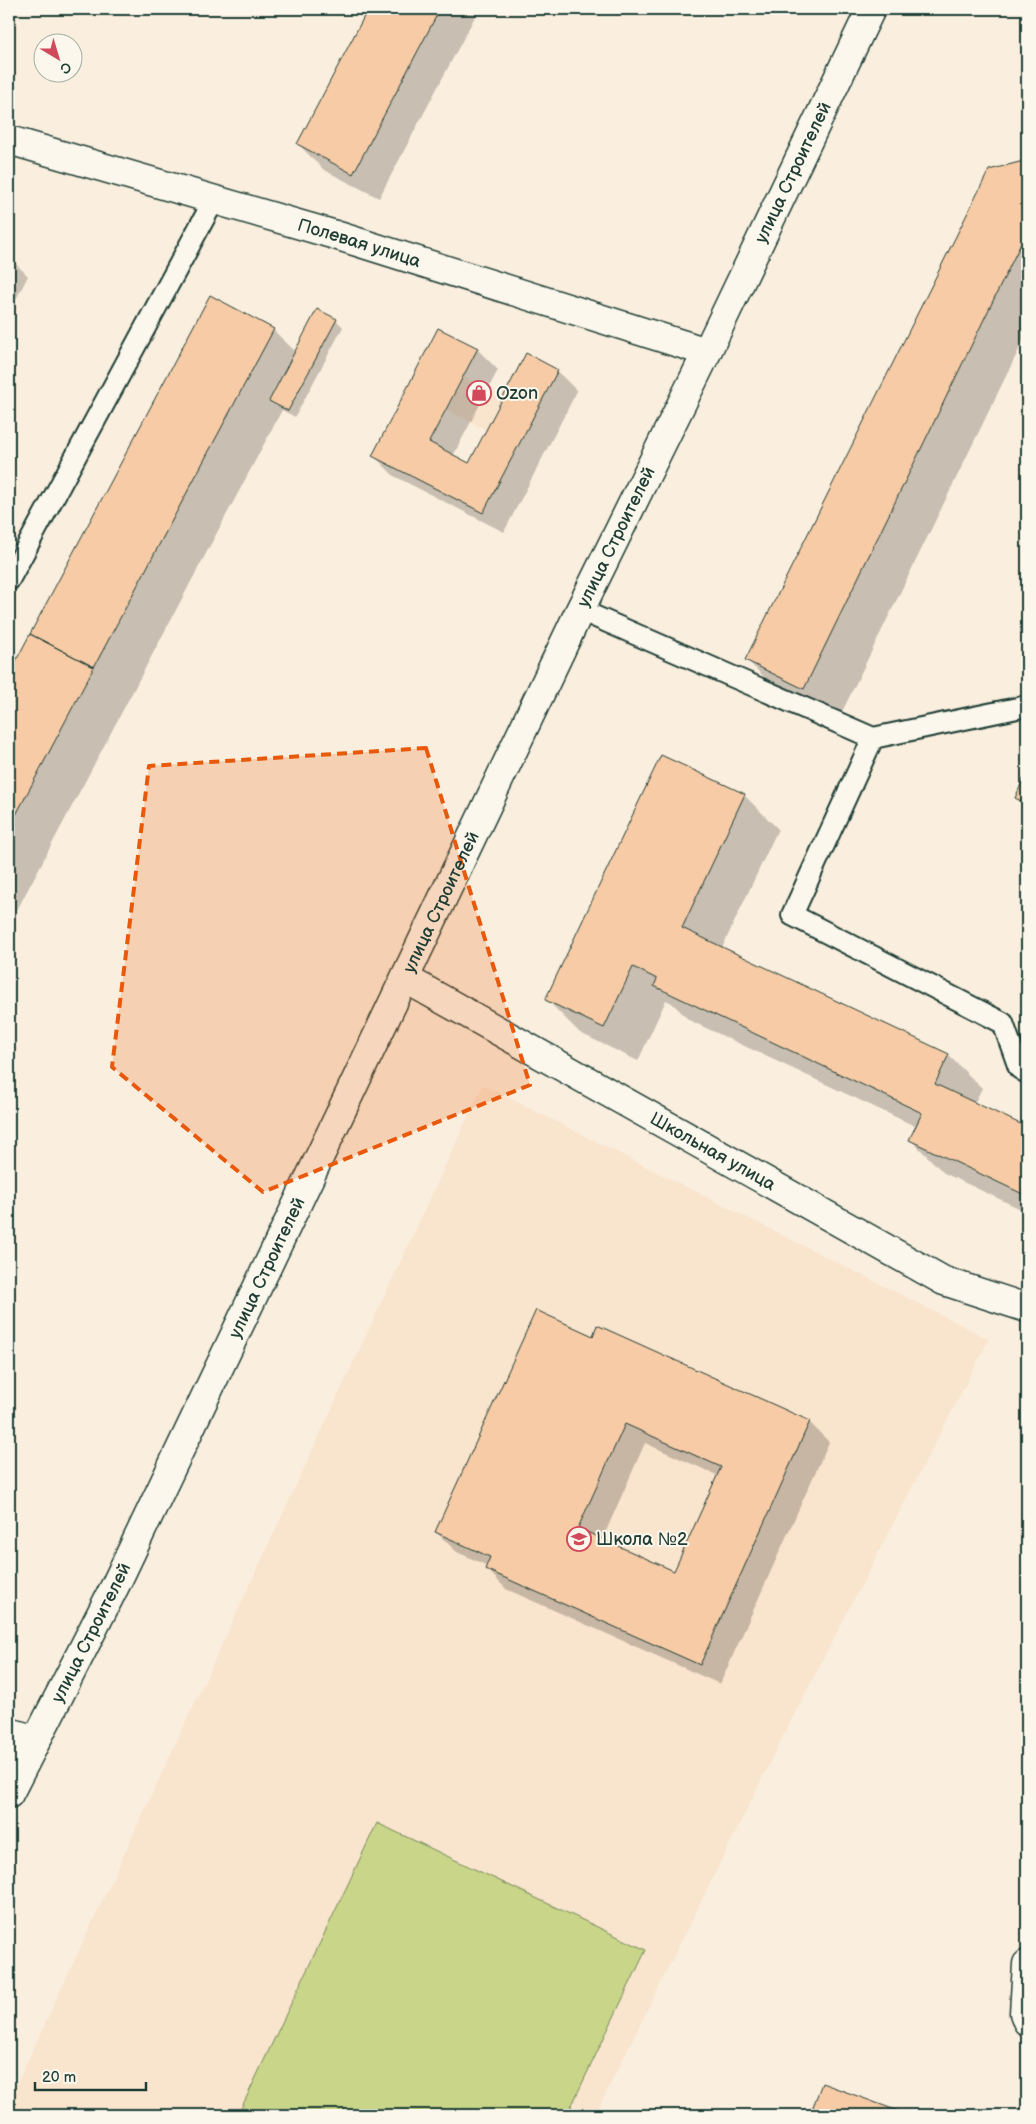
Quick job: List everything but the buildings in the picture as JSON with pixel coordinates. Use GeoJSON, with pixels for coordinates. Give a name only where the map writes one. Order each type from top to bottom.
{"type":"FeatureCollection","features":[{"type":"Feature","properties":{"kind":"street","name":"улица Строителей"},"geometry":{"type":"LineString","coordinates":[[9,1794],[116,1584],[406,979],[580,610],[707,352],[871,9]]}},
{"type":"Feature","properties":{"kind":"street","name":"Полевая улица"},"geometry":{"type":"LineString","coordinates":[[9,140],[332,234],[707,352]]}},
{"type":"Feature","properties":{"kind":"street","name":"Школьная улица"},"geometry":{"type":"LineString","coordinates":[[406,979],[944,1281],[1027,1308]]}},
{"type":"Feature","properties":{"kind":"street"},"geometry":{"type":"LineString","coordinates":[[9,1732],[36,1740]]}},
{"type":"Feature","properties":{"kind":"street"},"geometry":{"type":"LineString","coordinates":[[1027,1964],[1024,2013],[1027,2021]]}},
{"type":"Feature","properties":{"kind":"lane"},"geometry":{"type":"LineString","coordinates":[[9,580],[214,200]]}},
{"type":"Feature","properties":{"kind":"lane"},"geometry":{"type":"LineString","coordinates":[[580,610],[873,738],[1027,706]]}},
{"type":"Feature","properties":{"kind":"lane"},"geometry":{"type":"LineString","coordinates":[[873,738],[792,915],[1003,1023],[1019,1068],[1027,1073]]}},
{"type":"Feature","properties":{"kind":"highlighted area"},"geometry":{"type":"Polygon","coordinates":[[[426,748],[530,1085],[263,1192],[112,1067],[149,766],[426,748]]]}},
{"type":"Feature","properties":{"kind":"shaded area"},"geometry":{"type":"Polygon","coordinates":[[[464,377],[504,397],[487,430],[447,410],[464,377]]]}},
{"type":"Feature","properties":{"kind":"shaded area","name":"Школа №2"},"geometry":{"type":"Polygon","coordinates":[[[483,1085],[989,1339],[782,1738],[595,2115],[9,2115],[9,2101],[483,1085]]]}},
{"type":"Feature","properties":{"kind":"green space"},"geometry":{"type":"Polygon","coordinates":[[[377,1823],[646,1950],[567,2115],[238,2115],[377,1823]]]}},
{"type":"Feature","properties":{"kind":"place","name":"Ozon"},"geometry":{"type":"Point","coordinates":[479,393]}},
{"type":"Feature","properties":{"kind":"place","name":"Школа №2"},"geometry":{"type":"Point","coordinates":[579,1539]}}]}
